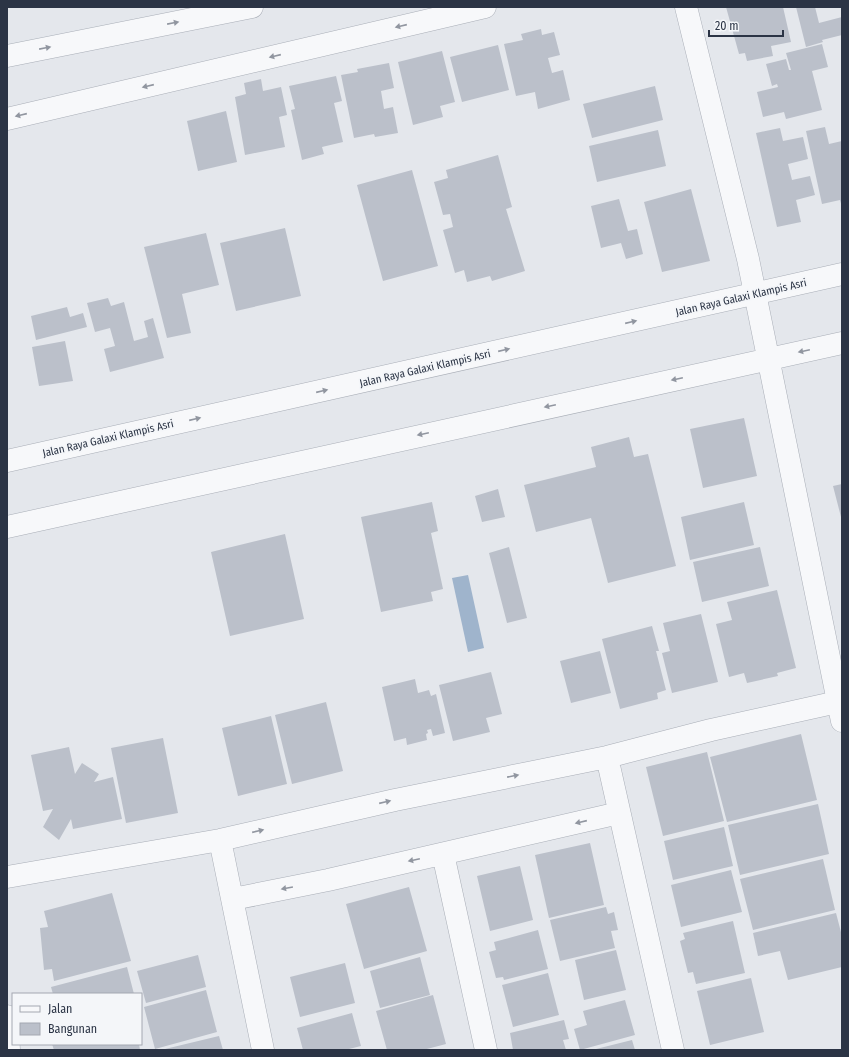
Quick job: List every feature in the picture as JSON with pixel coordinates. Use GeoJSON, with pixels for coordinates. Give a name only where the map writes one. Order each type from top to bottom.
{"type":"FeatureCollection","features":[{"type":"Feature","properties":{"kind":"street"},"geometry":{"type":"LineString","coordinates":[[7,56],[206,11],[252,7]]}},
{"type":"Feature","properties":{"kind":"street"},"geometry":{"type":"LineString","coordinates":[[7,118],[438,12],[486,7]]}},
{"type":"Feature","properties":{"kind":"street"},"geometry":{"type":"LineString","coordinates":[[7,877],[220,840],[395,800],[607,757],[711,730],[840,708],[766,359],[746,252],[686,7]]}},
{"type":"Feature","properties":{"kind":"street","name":"Jalan Raya Galaxi Klampis Asri"},"geometry":{"type":"LineString","coordinates":[[7,461],[842,274]]}},
{"type":"Feature","properties":{"kind":"street"},"geometry":{"type":"LineString","coordinates":[[7,527],[842,343]]}},
{"type":"Feature","properties":{"kind":"street"},"geometry":{"type":"LineString","coordinates":[[607,757],[673,1050]]}},
{"type":"Feature","properties":{"kind":"street"},"geometry":{"type":"LineString","coordinates":[[232,899],[443,854],[619,813]]}},
{"type":"Feature","properties":{"kind":"street"},"geometry":{"type":"LineString","coordinates":[[220,840],[263,1050]]}},
{"type":"Feature","properties":{"kind":"street"},"geometry":{"type":"LineString","coordinates":[[443,854],[486,1050]]}},
{"type":"Feature","properties":{"kind":"street"},"geometry":{"type":"LineString","coordinates":[[7,1016],[9,1050]]}},
{"type":"Feature","properties":{"kind":"water"},"geometry":{"type":"Polygon","coordinates":[[[468,575],[484,648],[468,652],[452,578],[468,575]]]}},
{"type":"Feature","properties":{"kind":"building"},"geometry":{"type":"Polygon","coordinates":[[[726,7],[783,7],[791,42],[771,46],[773,56],[747,61],[745,53],[739,54],[726,7]]]}},
{"type":"Feature","properties":{"kind":"building"},"geometry":{"type":"Polygon","coordinates":[[[796,7],[815,7],[819,23],[842,17],[842,35],[822,40],[823,42],[806,47],[796,7]]]}},
{"type":"Feature","properties":{"kind":"building"},"geometry":{"type":"Polygon","coordinates":[[[541,29],[542,35],[554,32],[560,55],[548,58],[552,73],[563,70],[570,100],[538,109],[535,92],[516,96],[504,44],[523,40],[521,34],[541,29]]]}},
{"type":"Feature","properties":{"kind":"building"},"geometry":{"type":"Polygon","coordinates":[[[822,44],[828,67],[812,71],[822,110],[786,119],[784,112],[763,117],[757,92],[778,87],[777,84],[772,86],[766,64],[786,59],[789,70],[791,70],[786,53],[822,44]]]}},
{"type":"Feature","properties":{"kind":"building"},"geometry":{"type":"Polygon","coordinates":[[[498,45],[509,90],[462,102],[450,57],[498,45]]]}},
{"type":"Feature","properties":{"kind":"building"},"geometry":{"type":"Polygon","coordinates":[[[442,51],[455,102],[440,106],[443,117],[413,125],[398,62],[442,51]]]}},
{"type":"Feature","properties":{"kind":"building"},"geometry":{"type":"Polygon","coordinates":[[[389,63],[394,88],[381,91],[384,109],[393,107],[398,133],[375,137],[374,134],[354,138],[341,75],[358,72],[357,69],[389,63]]]}},
{"type":"Feature","properties":{"kind":"building"},"geometry":{"type":"Polygon","coordinates":[[[336,76],[342,101],[334,103],[343,142],[322,147],[324,154],[302,160],[291,110],[295,109],[289,86],[336,76]]]}},
{"type":"Feature","properties":{"kind":"building"},"geometry":{"type":"Polygon","coordinates":[[[261,79],[263,91],[281,87],[287,115],[279,117],[285,147],[245,155],[235,97],[246,94],[244,83],[261,79]]]}},
{"type":"Feature","properties":{"kind":"building"},"geometry":{"type":"Polygon","coordinates":[[[655,86],[663,120],[592,138],[583,104],[655,86]]]}},
{"type":"Feature","properties":{"kind":"building"},"geometry":{"type":"Polygon","coordinates":[[[226,111],[237,162],[198,171],[187,121],[226,111]]]}},
{"type":"Feature","properties":{"kind":"building"},"geometry":{"type":"Polygon","coordinates":[[[825,127],[829,144],[842,141],[842,207],[840,200],[822,204],[806,131],[825,127]]]}},
{"type":"Feature","properties":{"kind":"building"},"geometry":{"type":"Polygon","coordinates":[[[780,128],[783,141],[803,137],[808,159],[788,164],[792,180],[810,176],[815,195],[796,200],[801,222],[777,227],[756,133],[780,128]]]}},
{"type":"Feature","properties":{"kind":"building"},"geometry":{"type":"Polygon","coordinates":[[[658,130],[666,166],[597,182],[589,146],[658,130]]]}},
{"type":"Feature","properties":{"kind":"building"},"geometry":{"type":"Polygon","coordinates":[[[498,155],[512,207],[506,209],[525,271],[492,281],[490,276],[467,282],[464,270],[455,273],[443,230],[453,227],[450,214],[443,215],[434,182],[448,178],[446,170],[498,155]]]}},
{"type":"Feature","properties":{"kind":"building"},"geometry":{"type":"Polygon","coordinates":[[[412,170],[438,266],[383,281],[357,185],[412,170]]]}},
{"type":"Feature","properties":{"kind":"building"},"geometry":{"type":"Polygon","coordinates":[[[691,189],[710,261],[662,272],[644,202],[691,189]]]}},
{"type":"Feature","properties":{"kind":"building"},"geometry":{"type":"Polygon","coordinates":[[[619,199],[628,231],[637,229],[643,254],[626,259],[621,243],[601,248],[591,206],[619,199]]]}},
{"type":"Feature","properties":{"kind":"building"},"geometry":{"type":"Polygon","coordinates":[[[285,228],[301,296],[236,311],[220,243],[285,228]]]}},
{"type":"Feature","properties":{"kind":"building"},"geometry":{"type":"Polygon","coordinates":[[[206,233],[219,285],[182,294],[191,333],[167,338],[144,247],[206,233]]]}},
{"type":"Feature","properties":{"kind":"building"},"geometry":{"type":"Polygon","coordinates":[[[108,298],[111,306],[124,302],[134,341],[148,337],[144,321],[153,318],[164,358],[110,372],[104,349],[115,346],[110,328],[95,332],[87,303],[108,298]]]}},
{"type":"Feature","properties":{"kind":"building"},"geometry":{"type":"Polygon","coordinates":[[[67,307],[70,317],[83,313],[87,327],[36,340],[31,316],[67,307]]]}},
{"type":"Feature","properties":{"kind":"building"},"geometry":{"type":"Polygon","coordinates":[[[65,341],[73,381],[39,386],[32,347],[65,341]]]}},
{"type":"Feature","properties":{"kind":"building"},"geometry":{"type":"Polygon","coordinates":[[[744,418],[757,476],[703,488],[690,429],[744,418]]]}},
{"type":"Feature","properties":{"kind":"building"},"geometry":{"type":"Polygon","coordinates":[[[629,437],[634,457],[648,454],[676,566],[608,583],[591,518],[536,532],[524,485],[596,467],[591,447],[629,437]]]}},
{"type":"Feature","properties":{"kind":"building"},"geometry":{"type":"Polygon","coordinates":[[[842,484],[842,517],[841,517],[833,486],[842,484]]]}},
{"type":"Feature","properties":{"kind":"building"},"geometry":{"type":"Polygon","coordinates":[[[498,489],[505,517],[482,522],[475,496],[498,489]]]}},
{"type":"Feature","properties":{"kind":"building"},"geometry":{"type":"Polygon","coordinates":[[[432,502],[438,531],[431,533],[443,589],[431,592],[433,601],[381,612],[361,517],[432,502]]]}},
{"type":"Feature","properties":{"kind":"building"},"geometry":{"type":"Polygon","coordinates":[[[744,502],[754,545],[690,560],[681,517],[744,502]]]}},
{"type":"Feature","properties":{"kind":"building"},"geometry":{"type":"Polygon","coordinates":[[[285,534],[304,619],[230,636],[211,552],[285,534]]]}},
{"type":"Feature","properties":{"kind":"building"},"geometry":{"type":"Polygon","coordinates":[[[509,547],[527,618],[507,623],[489,553],[509,547]]]}},
{"type":"Feature","properties":{"kind":"building"},"geometry":{"type":"Polygon","coordinates":[[[760,547],[769,586],[702,602],[693,562],[760,547]]]}},
{"type":"Feature","properties":{"kind":"building"},"geometry":{"type":"Polygon","coordinates":[[[777,590],[796,668],[777,673],[778,676],[747,683],[744,673],[729,677],[716,624],[732,620],[727,602],[777,590]]]}},
{"type":"Feature","properties":{"kind":"building"},"geometry":{"type":"Polygon","coordinates":[[[701,614],[718,682],[672,693],[662,653],[670,651],[663,623],[701,614]]]}},
{"type":"Feature","properties":{"kind":"building"},"geometry":{"type":"Polygon","coordinates":[[[652,626],[659,651],[656,651],[666,690],[657,693],[658,699],[620,709],[602,639],[652,626]]]}},
{"type":"Feature","properties":{"kind":"building"},"geometry":{"type":"Polygon","coordinates":[[[600,651],[611,693],[571,703],[560,661],[600,651]]]}},
{"type":"Feature","properties":{"kind":"building"},"geometry":{"type":"Polygon","coordinates":[[[491,672],[502,714],[486,718],[490,732],[453,741],[439,685],[491,672]]]}},
{"type":"Feature","properties":{"kind":"building"},"geometry":{"type":"Polygon","coordinates":[[[415,679],[418,693],[429,690],[431,696],[436,694],[445,733],[433,736],[431,729],[427,730],[427,740],[407,745],[406,738],[394,741],[382,687],[415,679]]]}},
{"type":"Feature","properties":{"kind":"building"},"geometry":{"type":"Polygon","coordinates":[[[326,702],[343,771],[292,784],[275,715],[326,702]]]}},
{"type":"Feature","properties":{"kind":"building"},"geometry":{"type":"Polygon","coordinates":[[[271,716],[287,784],[238,796],[222,728],[271,716]]]}},
{"type":"Feature","properties":{"kind":"building"},"geometry":{"type":"Polygon","coordinates":[[[801,734],[817,800],[727,822],[710,757],[801,734]]]}},
{"type":"Feature","properties":{"kind":"building"},"geometry":{"type":"Polygon","coordinates":[[[163,738],[178,813],[126,823],[111,748],[163,738]]]}},
{"type":"Feature","properties":{"kind":"building"},"geometry":{"type":"Polygon","coordinates":[[[69,747],[75,774],[82,763],[99,774],[94,782],[113,777],[122,819],[73,829],[71,819],[59,840],[43,827],[53,809],[43,811],[31,755],[69,747]]]}},
{"type":"Feature","properties":{"kind":"building"},"geometry":{"type":"Polygon","coordinates":[[[707,752],[724,821],[663,836],[646,767],[707,752]]]}},
{"type":"Feature","properties":{"kind":"building"},"geometry":{"type":"Polygon","coordinates":[[[818,804],[829,854],[740,875],[728,825],[818,804]]]}},
{"type":"Feature","properties":{"kind":"building"},"geometry":{"type":"Polygon","coordinates":[[[724,827],[733,866],[673,880],[664,841],[724,827]]]}},
{"type":"Feature","properties":{"kind":"building"},"geometry":{"type":"Polygon","coordinates":[[[590,843],[604,905],[549,918],[535,855],[590,843]]]}},
{"type":"Feature","properties":{"kind":"building"},"geometry":{"type":"Polygon","coordinates":[[[823,859],[835,910],[753,930],[740,879],[823,859]]]}},
{"type":"Feature","properties":{"kind":"building"},"geometry":{"type":"Polygon","coordinates":[[[520,866],[533,920],[490,931],[477,876],[520,866]]]}},
{"type":"Feature","properties":{"kind":"building"},"geometry":{"type":"Polygon","coordinates":[[[731,870],[742,912],[681,927],[671,885],[731,870]]]}},
{"type":"Feature","properties":{"kind":"building"},"geometry":{"type":"Polygon","coordinates":[[[409,887],[427,951],[364,969],[346,904],[409,887]]]}},
{"type":"Feature","properties":{"kind":"building"},"geometry":{"type":"Polygon","coordinates":[[[112,893],[131,961],[54,981],[52,969],[44,970],[40,928],[48,927],[44,911],[112,893]]]}},
{"type":"Feature","properties":{"kind":"building"},"geometry":{"type":"Polygon","coordinates":[[[606,907],[608,914],[614,912],[618,930],[611,931],[615,948],[560,961],[550,920],[606,907]]]}},
{"type":"Feature","properties":{"kind":"building"},"geometry":{"type":"Polygon","coordinates":[[[836,913],[842,936],[842,967],[788,980],[780,951],[758,956],[753,933],[836,913]]]}},
{"type":"Feature","properties":{"kind":"building"},"geometry":{"type":"Polygon","coordinates":[[[733,921],[745,973],[696,984],[693,972],[688,973],[680,941],[685,939],[683,933],[733,921]]]}},
{"type":"Feature","properties":{"kind":"building"},"geometry":{"type":"Polygon","coordinates":[[[538,930],[548,969],[504,980],[503,977],[496,978],[489,952],[496,950],[494,942],[538,930]]]}},
{"type":"Feature","properties":{"kind":"building"},"geometry":{"type":"Polygon","coordinates":[[[616,950],[626,990],[584,1000],[575,960],[616,950]]]}},
{"type":"Feature","properties":{"kind":"building"},"geometry":{"type":"Polygon","coordinates":[[[198,955],[206,987],[146,1003],[137,971],[198,955]]]}},
{"type":"Feature","properties":{"kind":"building"},"geometry":{"type":"Polygon","coordinates":[[[420,957],[430,995],[380,1008],[370,971],[420,957]]]}},
{"type":"Feature","properties":{"kind":"building"},"geometry":{"type":"Polygon","coordinates":[[[345,963],[355,1003],[300,1017],[290,977],[345,963]]]}},
{"type":"Feature","properties":{"kind":"building"},"geometry":{"type":"Polygon","coordinates":[[[127,967],[134,993],[53,993],[51,987],[127,967]]]}},
{"type":"Feature","properties":{"kind":"building"},"geometry":{"type":"Polygon","coordinates":[[[548,973],[559,1015],[513,1027],[502,985],[548,973]]]}},
{"type":"Feature","properties":{"kind":"building"},"geometry":{"type":"Polygon","coordinates":[[[751,978],[764,1032],[710,1045],[697,991],[751,978]]]}},
{"type":"Feature","properties":{"kind":"building"},"geometry":{"type":"Polygon","coordinates":[[[206,990],[217,1032],[155,1049],[144,1007],[206,990]]]}},
{"type":"Feature","properties":{"kind":"building"},"geometry":{"type":"Polygon","coordinates":[[[433,995],[446,1044],[423,1050],[387,1050],[376,1011],[433,995]]]}},
{"type":"Feature","properties":{"kind":"building"},"geometry":{"type":"Polygon","coordinates":[[[625,1000],[635,1035],[580,1050],[574,1029],[587,1025],[583,1011],[625,1000]]]}},
{"type":"Feature","properties":{"kind":"building"},"geometry":{"type":"Polygon","coordinates":[[[352,1013],[361,1046],[345,1050],[303,1050],[297,1028],[352,1013]]]}},
{"type":"Feature","properties":{"kind":"building"},"geometry":{"type":"Polygon","coordinates":[[[564,1020],[569,1039],[563,1040],[566,1050],[513,1050],[510,1033],[564,1020]]]}},
{"type":"Feature","properties":{"kind":"building"},"geometry":{"type":"Polygon","coordinates":[[[219,1036],[223,1050],[165,1050],[165,1049],[219,1036]]]}},
{"type":"Feature","properties":{"kind":"building"},"geometry":{"type":"Polygon","coordinates":[[[632,1040],[635,1050],[596,1050],[596,1049],[632,1040]]]}},
{"type":"Feature","properties":{"kind":"building"},"geometry":{"type":"Polygon","coordinates":[[[52,1045],[139,1045],[140,1050],[54,1050],[52,1045]]]}}]}
